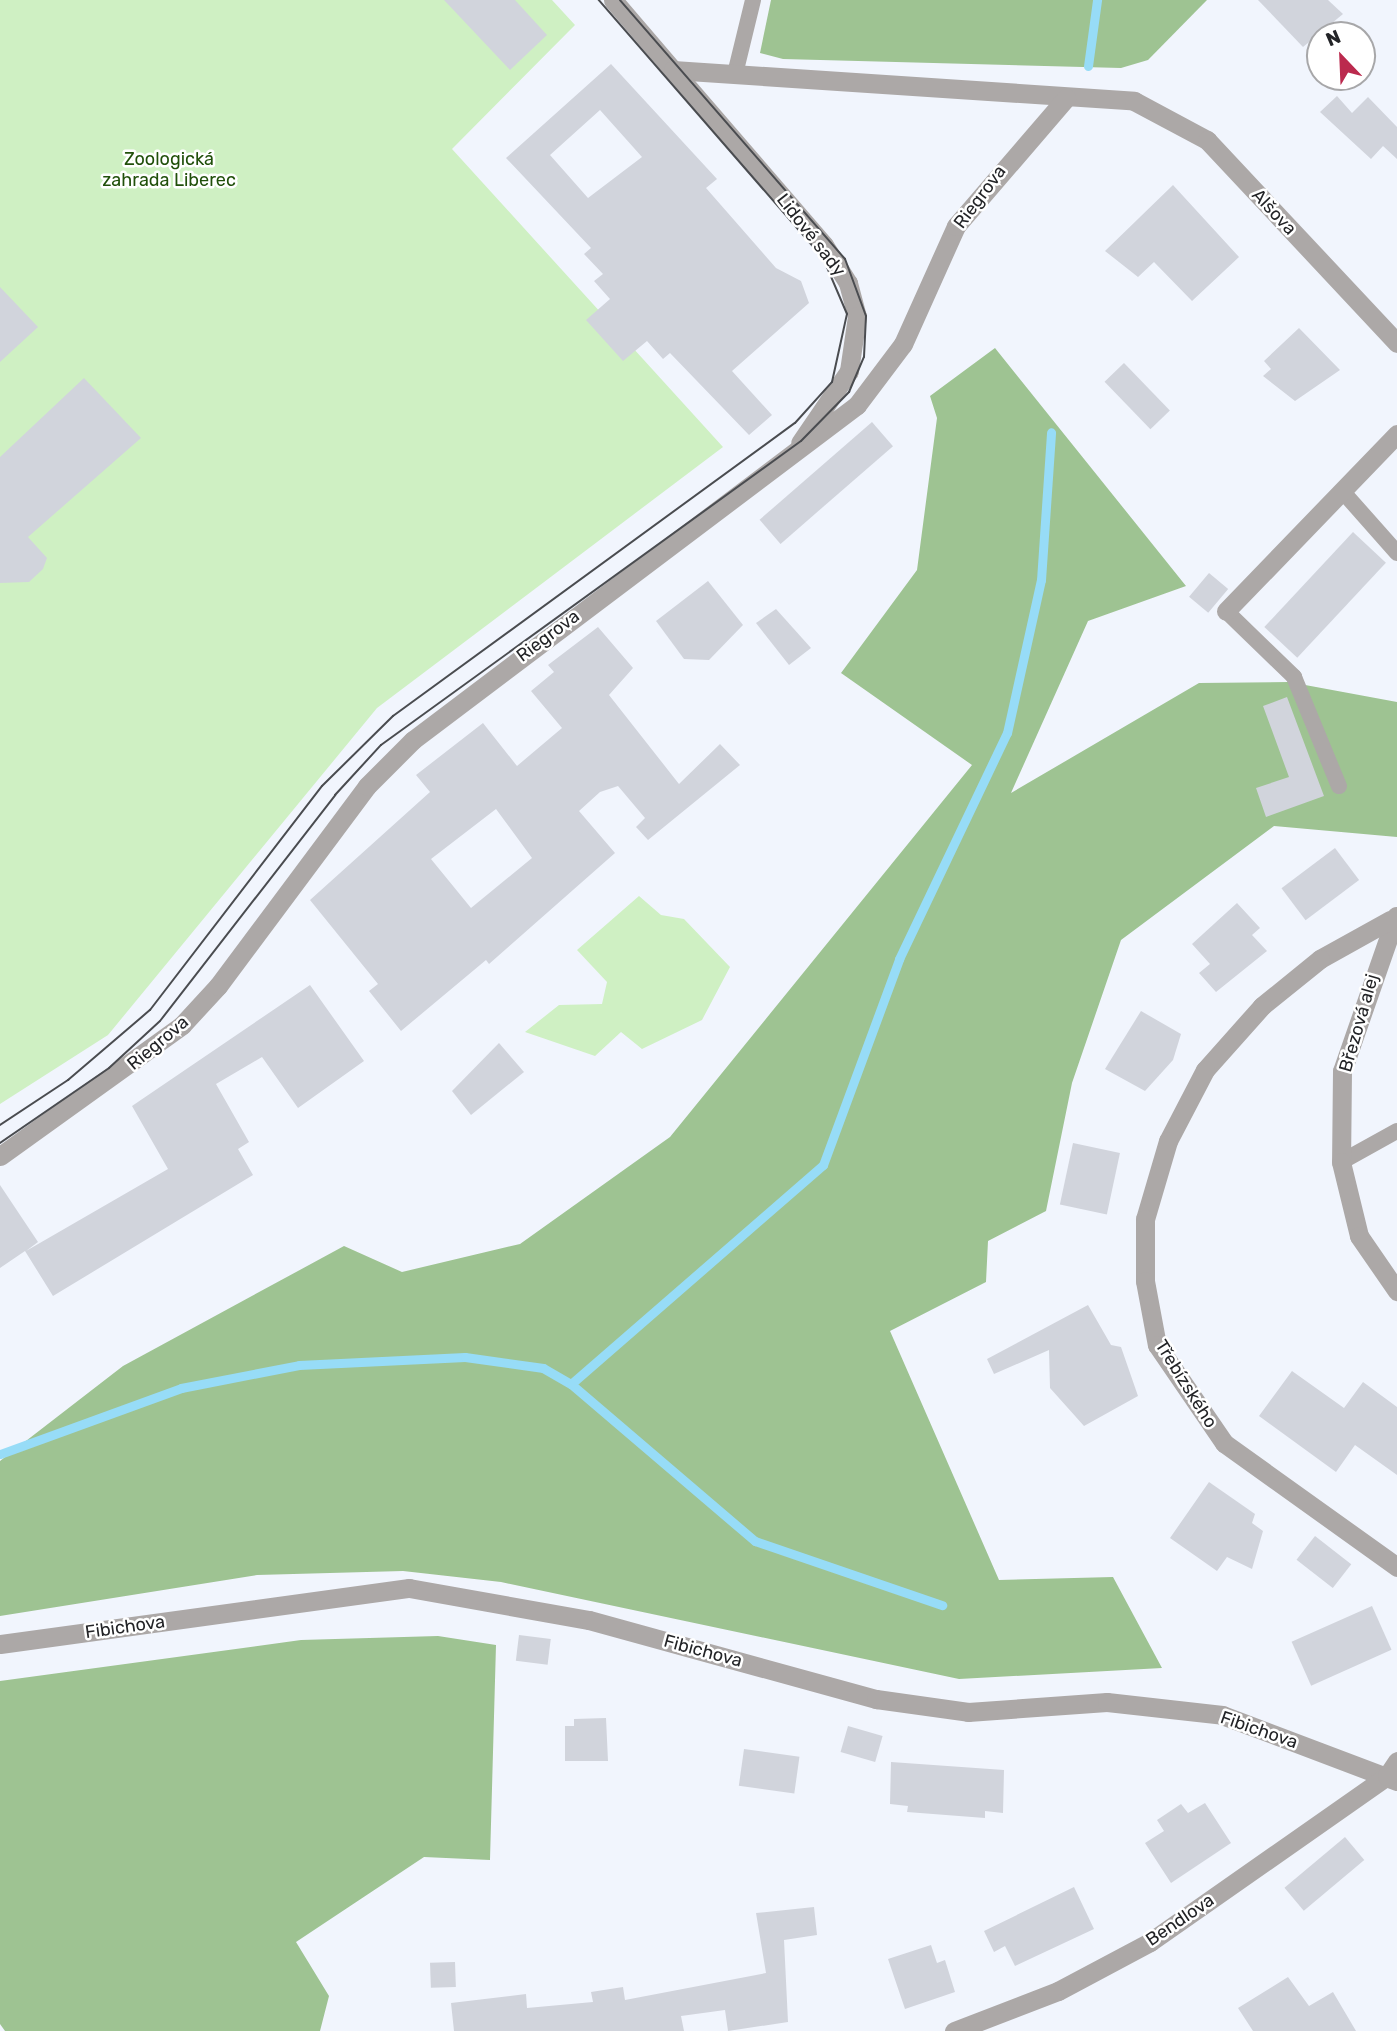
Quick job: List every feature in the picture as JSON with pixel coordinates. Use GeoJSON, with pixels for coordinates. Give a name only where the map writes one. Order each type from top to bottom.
{"type":"FeatureCollection","features":[{"type":"Feature","properties":{"kind":"street","name":"Lidové sady"},"geometry":{"type":"LineString","coordinates":[[612,0],[676,70],[824,245],[855,305],[849,371],[789,458]]}},
{"type":"Feature","properties":{"kind":"street"},"geometry":{"type":"LineString","coordinates":[[676,70],[1066,98]]}},
{"type":"Feature","properties":{"kind":"street","name":"Riegrova"},"geometry":{"type":"LineString","coordinates":[[0,1156],[182,1025],[218,986],[367,786],[413,740],[789,458],[878,383],[903,344],[956,226],[1066,98]]}},
{"type":"Feature","properties":{"kind":"street","name":"Alšova"},"geometry":{"type":"LineString","coordinates":[[1066,98],[1134,101],[1207,140],[1397,344]]}},
{"type":"Feature","properties":{"kind":"street"},"geometry":{"type":"LineString","coordinates":[[1226,611],[1345,493],[1397,434]]}},
{"type":"Feature","properties":{"kind":"street","name":"Březová alej"},"geometry":{"type":"LineString","coordinates":[[1394,918],[1342,1071],[1341,1162],[1359,1236],[1397,1291]]}},
{"type":"Feature","properties":{"kind":"street","name":"Třebízského"},"geometry":{"type":"LineString","coordinates":[[1394,918],[1320,959],[1262,1006],[1206,1070],[1168,1141],[1145,1219],[1145,1269],[1157,1345],[1224,1443],[1397,1567]]}},
{"type":"Feature","properties":{"kind":"street","name":"Fibichova"},"geometry":{"type":"LineString","coordinates":[[0,1644],[409,1588],[589,1620],[889,1701],[968,1712],[1107,1702],[1222,1715],[1394,1773]]}},
{"type":"Feature","properties":{"kind":"street","name":"Bendlova"},"geometry":{"type":"LineString","coordinates":[[954,2031],[1058,1991],[1150,1942],[1394,1773]]}},
{"type":"Feature","properties":{"kind":"lane"},"geometry":{"type":"LineString","coordinates":[[735,74],[753,0]]}},
{"type":"Feature","properties":{"kind":"lane"},"geometry":{"type":"LineString","coordinates":[[1345,493],[1397,553]]}},
{"type":"Feature","properties":{"kind":"lane"},"geometry":{"type":"LineString","coordinates":[[1226,611],[1294,677],[1339,786]]}},
{"type":"Feature","properties":{"kind":"lane"},"geometry":{"type":"LineString","coordinates":[[1341,1162],[1397,1131]]}},
{"type":"Feature","properties":{"kind":"green space","name":"Zoologická zahrada Liberec"},"geometry":{"type":"Polygon","coordinates":[[[0,0],[552,0],[575,25],[452,149],[723,447],[377,708],[108,1035],[0,1104],[0,0]]]}},
{"type":"Feature","properties":{"kind":"green space"},"geometry":{"type":"Polygon","coordinates":[[[771,0],[1207,0],[1148,60],[1121,68],[783,59],[760,53],[771,0]]]}},
{"type":"Feature","properties":{"kind":"green space"},"geometry":{"type":"Polygon","coordinates":[[[995,348],[1186,586],[1088,621],[1011,793],[1199,683],[1289,682],[1397,702],[1397,837],[1274,826],[1121,940],[1072,1083],[1046,1211],[988,1241],[986,1282],[890,1331],[999,1580],[1113,1577],[1162,1668],[959,1679],[501,1582],[403,1571],[257,1575],[0,1616],[0,1461],[123,1366],[344,1246],[402,1272],[520,1244],[670,1137],[972,765],[841,673],[917,570],[937,418],[930,396],[995,348]]]}},
{"type":"Feature","properties":{"kind":"green space"},"geometry":{"type":"Polygon","coordinates":[[[639,896],[661,915],[684,919],[730,967],[702,1020],[642,1049],[621,1032],[595,1056],[525,1032],[559,1005],[602,1004],[607,982],[577,950],[639,896]]]}},
{"type":"Feature","properties":{"kind":"green space"},"geometry":{"type":"Polygon","coordinates":[[[438,1636],[496,1645],[490,1860],[424,1857],[296,1942],[329,1996],[320,2031],[5,2031],[0,2024],[0,1681],[301,1640],[438,1636]]]}},
{"type":"Feature","properties":{"kind":"building"},"geometry":{"type":"Polygon","coordinates":[[[444,0],[515,0],[547,35],[510,70],[444,0]]]}},
{"type":"Feature","properties":{"kind":"building"},"geometry":{"type":"Polygon","coordinates":[[[1258,0],[1328,0],[1343,14],[1335,21],[1306,21],[1306,45],[1303,47],[1258,0]]]}},
{"type":"Feature","properties":{"kind":"building"},"geometry":{"type":"Polygon","coordinates":[[[611,64],[717,179],[706,188],[776,268],[801,281],[809,303],[732,371],[772,415],[749,435],[670,353],[663,359],[647,341],[623,361],[586,320],[610,299],[594,281],[603,274],[584,254],[591,248],[506,158],[611,64]],[[600,110],[550,155],[588,198],[642,157],[600,110]]]}},
{"type":"Feature","properties":{"kind":"building"},"geometry":{"type":"Polygon","coordinates":[[[1337,96],[1352,113],[1368,97],[1397,127],[1397,159],[1383,146],[1371,159],[1320,112],[1337,96]]]}},
{"type":"Feature","properties":{"kind":"building"},"geometry":{"type":"Polygon","coordinates":[[[1173,185],[1239,257],[1192,301],[1154,262],[1138,277],[1105,251],[1173,185]]]}},
{"type":"Feature","properties":{"kind":"building"},"geometry":{"type":"Polygon","coordinates":[[[0,287],[38,327],[0,362],[0,287]]]}},
{"type":"Feature","properties":{"kind":"building"},"geometry":{"type":"Polygon","coordinates":[[[1299,328],[1340,370],[1295,401],[1263,376],[1271,369],[1264,361],[1299,328]]]}},
{"type":"Feature","properties":{"kind":"building"},"geometry":{"type":"Polygon","coordinates":[[[1124,363],[1170,410],[1150,429],[1105,382],[1124,363]]]}},
{"type":"Feature","properties":{"kind":"building"},"geometry":{"type":"Polygon","coordinates":[[[84,378],[141,438],[28,537],[47,558],[43,569],[29,582],[0,583],[0,457],[84,378]]]}},
{"type":"Feature","properties":{"kind":"building"},"geometry":{"type":"Polygon","coordinates":[[[872,422],[893,446],[781,544],[760,520],[872,422]]]}},
{"type":"Feature","properties":{"kind":"building"},"geometry":{"type":"Polygon","coordinates":[[[1353,532],[1386,563],[1297,658],[1264,627],[1353,532]]]}},
{"type":"Feature","properties":{"kind":"building"},"geometry":{"type":"Polygon","coordinates":[[[1209,573],[1228,589],[1208,613],[1189,597],[1209,573]]]}},
{"type":"Feature","properties":{"kind":"building"},"geometry":{"type":"Polygon","coordinates":[[[708,581],[743,625],[709,660],[684,659],[656,621],[708,581]]]}},
{"type":"Feature","properties":{"kind":"building"},"geometry":{"type":"Polygon","coordinates":[[[776,609],[811,648],[789,665],[756,623],[776,609]]]}},
{"type":"Feature","properties":{"kind":"building"},"geometry":{"type":"Polygon","coordinates":[[[598,627],[633,668],[609,695],[679,784],[720,744],[740,765],[648,840],[636,827],[645,818],[618,786],[600,792],[579,811],[615,853],[489,964],[486,960],[401,1031],[369,991],[378,984],[310,900],[430,792],[416,775],[483,723],[517,766],[562,728],[531,691],[554,672],[548,665],[598,627]],[[496,809],[431,859],[471,908],[532,858],[496,809]]]}},
{"type":"Feature","properties":{"kind":"building"},"geometry":{"type":"Polygon","coordinates":[[[1287,697],[1324,796],[1266,817],[1256,788],[1289,777],[1263,706],[1287,697]]]}},
{"type":"Feature","properties":{"kind":"building"},"geometry":{"type":"Polygon","coordinates":[[[1335,848],[1359,880],[1306,920],[1281,888],[1335,848]]]}},
{"type":"Feature","properties":{"kind":"building"},"geometry":{"type":"Polygon","coordinates":[[[1237,903],[1260,928],[1252,935],[1267,951],[1216,992],[1199,973],[1210,964],[1192,944],[1237,903]]]}},
{"type":"Feature","properties":{"kind":"building"},"geometry":{"type":"Polygon","coordinates":[[[310,985],[364,1061],[298,1108],[262,1057],[216,1084],[249,1142],[238,1149],[253,1175],[53,1296],[25,1251],[0,1268],[0,1185],[38,1242],[26,1251],[168,1169],[132,1106],[310,985]]]}},
{"type":"Feature","properties":{"kind":"building"},"geometry":{"type":"Polygon","coordinates":[[[1141,1011],[1181,1034],[1173,1060],[1145,1091],[1105,1069],[1141,1011]]]}},
{"type":"Feature","properties":{"kind":"building"},"geometry":{"type":"Polygon","coordinates":[[[499,1043],[524,1072],[471,1115],[452,1091],[499,1043]]]}},
{"type":"Feature","properties":{"kind":"building"},"geometry":{"type":"Polygon","coordinates":[[[1073,1143],[1120,1153],[1107,1215],[1060,1205],[1073,1143]]]}},
{"type":"Feature","properties":{"kind":"building"},"geometry":{"type":"Polygon","coordinates":[[[1088,1305],[1111,1345],[1121,1347],[1138,1396],[1084,1426],[1050,1388],[1049,1350],[994,1374],[987,1359],[1088,1305]]]}},
{"type":"Feature","properties":{"kind":"building"},"geometry":{"type":"Polygon","coordinates":[[[1292,1371],[1344,1408],[1363,1382],[1397,1407],[1397,1475],[1355,1445],[1336,1472],[1259,1416],[1292,1371]]]}},
{"type":"Feature","properties":{"kind":"building"},"geometry":{"type":"Polygon","coordinates":[[[1209,1482],[1255,1514],[1252,1523],[1263,1531],[1252,1569],[1227,1557],[1217,1571],[1170,1538],[1209,1482]]]}},
{"type":"Feature","properties":{"kind":"building"},"geometry":{"type":"Polygon","coordinates":[[[1315,1536],[1351,1564],[1333,1588],[1297,1560],[1315,1536]]]}},
{"type":"Feature","properties":{"kind":"building"},"geometry":{"type":"Polygon","coordinates":[[[1372,1606],[1392,1650],[1311,1686],[1292,1642],[1372,1606]]]}},
{"type":"Feature","properties":{"kind":"building"},"geometry":{"type":"Polygon","coordinates":[[[519,1635],[551,1639],[548,1665],[516,1661],[519,1635]]]}},
{"type":"Feature","properties":{"kind":"building"},"geometry":{"type":"Polygon","coordinates":[[[606,1718],[608,1761],[565,1761],[565,1726],[574,1726],[574,1719],[606,1718]]]}},
{"type":"Feature","properties":{"kind":"building"},"geometry":{"type":"Polygon","coordinates":[[[848,1726],[883,1736],[875,1762],[841,1752],[848,1726]]]}},
{"type":"Feature","properties":{"kind":"building"},"geometry":{"type":"Polygon","coordinates":[[[744,1749],[799,1757],[794,1793],[739,1786],[744,1749]]]}},
{"type":"Feature","properties":{"kind":"building"},"geometry":{"type":"Polygon","coordinates":[[[891,1762],[1004,1770],[1003,1813],[985,1811],[985,1818],[907,1812],[908,1806],[890,1804],[891,1762]]]}},
{"type":"Feature","properties":{"kind":"building"},"geometry":{"type":"Polygon","coordinates":[[[1205,1803],[1231,1843],[1171,1883],[1145,1843],[1164,1831],[1157,1820],[1181,1804],[1188,1813],[1205,1803]]]}},
{"type":"Feature","properties":{"kind":"building"},"geometry":{"type":"Polygon","coordinates":[[[1345,1837],[1364,1860],[1304,1911],[1284,1888],[1345,1837]]]}},
{"type":"Feature","properties":{"kind":"building"},"geometry":{"type":"Polygon","coordinates":[[[1074,1887],[1094,1929],[1015,1966],[1005,1946],[994,1952],[984,1931],[1074,1887]]]}},
{"type":"Feature","properties":{"kind":"building"},"geometry":{"type":"Polygon","coordinates":[[[814,1907],[817,1935],[784,1940],[788,2022],[728,2031],[725,2010],[681,2016],[684,2031],[454,2031],[451,2003],[526,1994],[527,2008],[593,2002],[591,1992],[623,1987],[625,2000],[766,1973],[756,1913],[814,1907]]]}},
{"type":"Feature","properties":{"kind":"building"},"geometry":{"type":"Polygon","coordinates":[[[931,1945],[937,1963],[945,1960],[955,1992],[905,2009],[888,1959],[931,1945]]]}},
{"type":"Feature","properties":{"kind":"building"},"geometry":{"type":"Polygon","coordinates":[[[455,1962],[456,1987],[431,1988],[430,1963],[455,1962]]]}},
{"type":"Feature","properties":{"kind":"building"},"geometry":{"type":"Polygon","coordinates":[[[1288,1977],[1309,2006],[1333,1992],[1356,2031],[1253,2031],[1238,2008],[1288,1977]]]}},
{"type":"Feature","properties":{"kind":"waterway"},"geometry":{"type":"LineString","coordinates":[[1088,66],[1097,0]]}},
{"type":"Feature","properties":{"kind":"waterway"},"geometry":{"type":"LineString","coordinates":[[0,1454],[181,1388],[299,1365],[465,1357],[543,1368],[571,1384],[823,1165],[899,959],[1007,733],[1041,580],[1051,432]]}},
{"type":"Feature","properties":{"kind":"waterway"},"geometry":{"type":"LineString","coordinates":[[571,1384],[755,1541],[942,1605]]}},
{"type":"Feature","properties":{"kind":"tram line"},"geometry":{"type":"LineString","coordinates":[[0,1125],[68,1080],[150,1010],[322,786],[393,716],[795,423],[832,382],[847,314],[823,258],[599,0]]}},
{"type":"Feature","properties":{"kind":"tram line"},"geometry":{"type":"LineString","coordinates":[[0,1143],[109,1068],[160,1021],[335,795],[381,745],[801,441],[849,392],[864,357],[866,316],[845,259],[620,0]]}}]}
